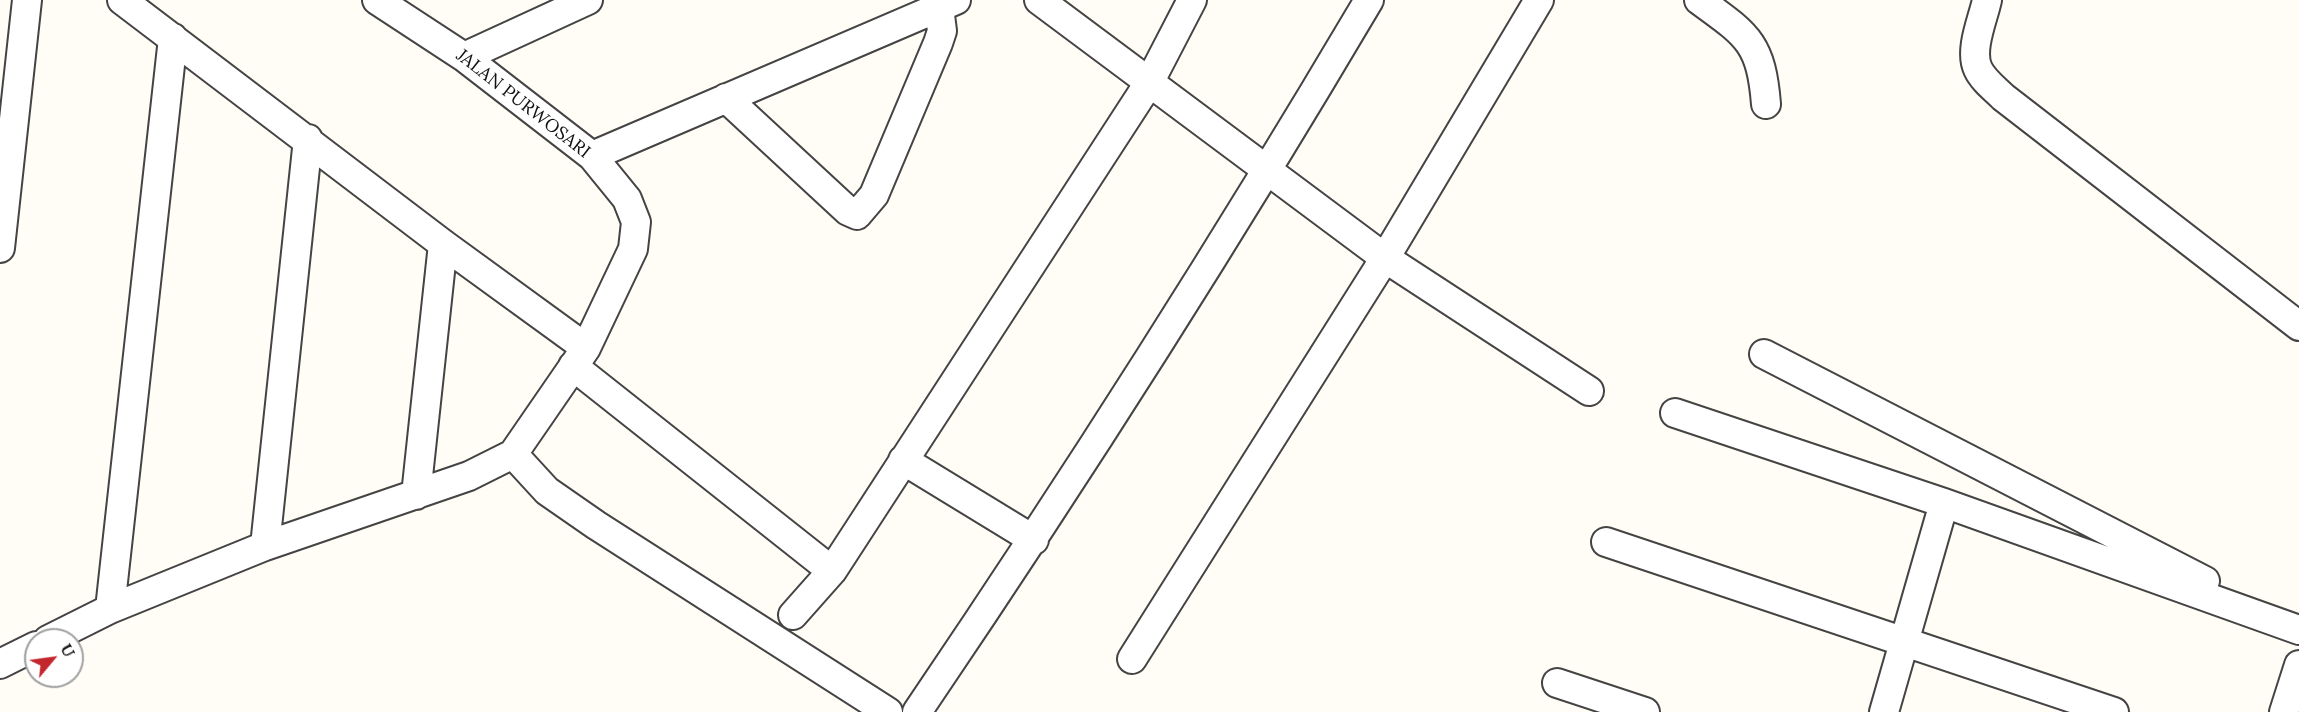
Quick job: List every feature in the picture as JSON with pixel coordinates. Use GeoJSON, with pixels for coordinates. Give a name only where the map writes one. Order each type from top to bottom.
{"type":"FeatureCollection","features":[{"type":"Feature","properties":{"kind":"street"},"geometry":{"type":"LineString","coordinates":[[0,249],[27,0]]}},
{"type":"Feature","properties":{"kind":"street"},"geometry":{"type":"LineString","coordinates":[[122,0],[309,139],[443,244],[832,571]]}},
{"type":"Feature","properties":{"kind":"street","name":"JALAN PURWOSARI"},"geometry":{"type":"LineString","coordinates":[[377,0],[464,57],[592,156],[627,199],[636,222],[633,249],[580,357],[513,454]]}},
{"type":"Feature","properties":{"kind":"street"},"geometry":{"type":"LineString","coordinates":[[464,57],[588,0]]}},
{"type":"Feature","properties":{"kind":"street"},"geometry":{"type":"LineString","coordinates":[[1039,0],[1385,258],[1589,391]]}},
{"type":"Feature","properties":{"kind":"street"},"geometry":{"type":"LineString","coordinates":[[793,615],[832,571],[1149,83],[1192,0]]}},
{"type":"Feature","properties":{"kind":"street"},"geometry":{"type":"LineString","coordinates":[[918,712],[1034,540],[1268,170],[1369,0]]}},
{"type":"Feature","properties":{"kind":"street"},"geometry":{"type":"LineString","coordinates":[[1132,659],[1385,258],[1539,0]]}},
{"type":"Feature","properties":{"kind":"street"},"geometry":{"type":"LineString","coordinates":[[1699,0],[1733,25],[1756,50],[1763,71],[1766,104]]}},
{"type":"Feature","properties":{"kind":"street"},"geometry":{"type":"LineString","coordinates":[[1987,0],[1976,50],[1977,68],[1986,80],[2012,104],[2299,326]]}},
{"type":"Feature","properties":{"kind":"street"},"geometry":{"type":"LineString","coordinates":[[726,98],[848,211],[856,215],[874,195],[938,43],[948,4]]}},
{"type":"Feature","properties":{"kind":"street"},"geometry":{"type":"LineString","coordinates":[[592,156],[948,4]]}},
{"type":"Feature","properties":{"kind":"street"},"geometry":{"type":"LineString","coordinates":[[110,609],[173,38]]}},
{"type":"Feature","properties":{"kind":"street"},"geometry":{"type":"LineString","coordinates":[[265,546],[309,139]]}},
{"type":"Feature","properties":{"kind":"street"},"geometry":{"type":"LineString","coordinates":[[416,495],[443,244]]}},
{"type":"Feature","properties":{"kind":"street"},"geometry":{"type":"LineString","coordinates":[[1764,354],[2299,630]]}},
{"type":"Feature","properties":{"kind":"street"},"geometry":{"type":"LineString","coordinates":[[1675,413],[1944,503],[2299,630]]}},
{"type":"Feature","properties":{"kind":"street"},"geometry":{"type":"LineString","coordinates":[[72,628],[110,609],[265,546],[469,476],[513,454],[547,491],[596,525],[888,712]]}},
{"type":"Feature","properties":{"kind":"street"},"geometry":{"type":"LineString","coordinates":[[903,460],[1034,540]]}},
{"type":"Feature","properties":{"kind":"street"},"geometry":{"type":"LineString","coordinates":[[1884,712],[1944,503]]}},
{"type":"Feature","properties":{"kind":"street"},"geometry":{"type":"LineString","coordinates":[[1606,542],[2114,712]]}},
{"type":"Feature","properties":{"kind":"street"},"geometry":{"type":"LineString","coordinates":[[0,664],[24,652]]}},
{"type":"Feature","properties":{"kind":"street"},"geometry":{"type":"LineString","coordinates":[[2284,712],[2299,664]]}},
{"type":"Feature","properties":{"kind":"street"},"geometry":{"type":"LineString","coordinates":[[1557,683],[1645,712]]}}]}
